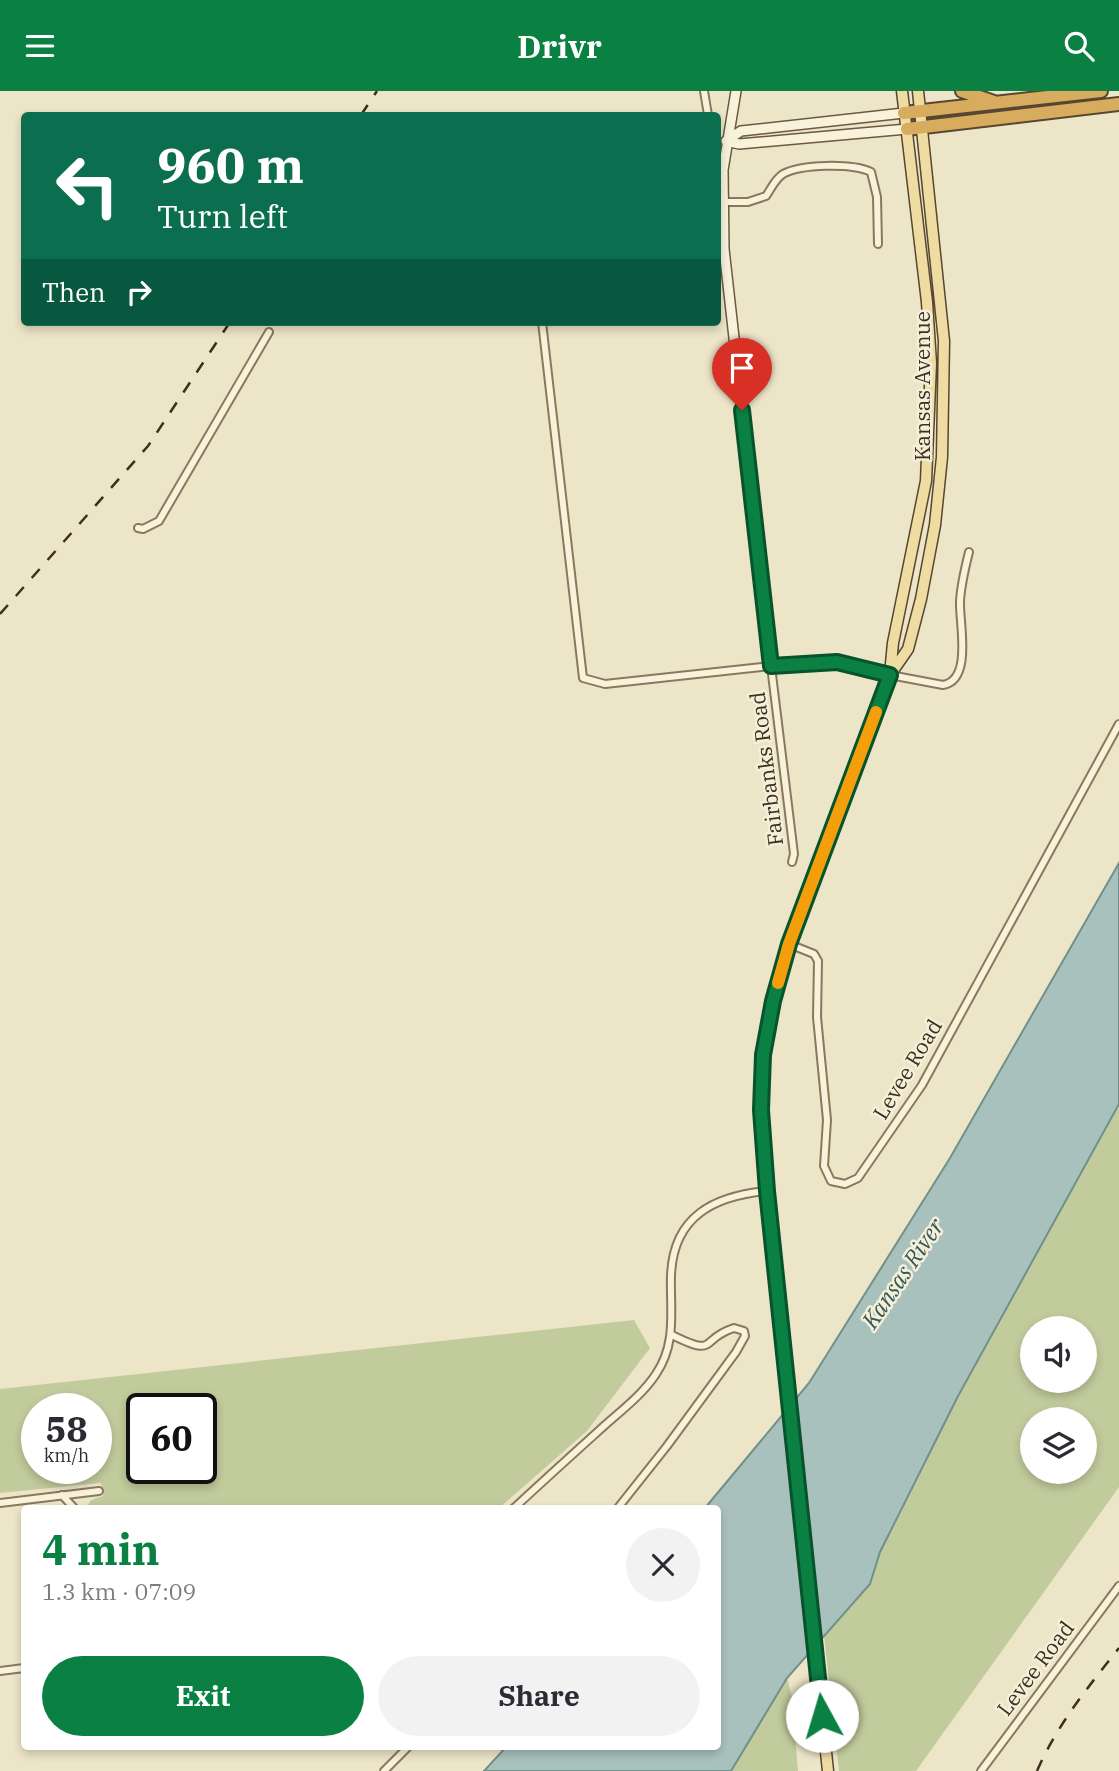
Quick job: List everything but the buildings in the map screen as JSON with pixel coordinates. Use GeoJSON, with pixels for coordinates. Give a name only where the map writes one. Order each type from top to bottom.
{"type":"FeatureCollection","features":[{"type":"Feature","properties":{"kind":"highway"},"geometry":{"type":"LineString","coordinates":[[962,91],[1001,104]]}},
{"type":"Feature","properties":{"kind":"highway"},"geometry":{"type":"LineString","coordinates":[[904,113],[1101,91]]}},
{"type":"Feature","properties":{"kind":"highway"},"geometry":{"type":"LineString","coordinates":[[906,129],[1119,104]]}},
{"type":"Feature","properties":{"kind":"main road","name":"Kansas Avenue"},"geometry":{"type":"LineString","coordinates":[[890,675],[893,643],[926,481],[931,363],[927,302],[902,91]]}},
{"type":"Feature","properties":{"kind":"main road","name":"Kansas Avenue"},"geometry":{"type":"LineString","coordinates":[[828,1771],[777,1302],[761,1110],[763,1055],[773,1001],[789,944],[890,675],[908,649],[935,525],[942,457],[944,341],[919,91]]}},
{"type":"Feature","properties":{"kind":"street"},"geometry":{"type":"LineString","coordinates":[[704,91],[708,112]]}},
{"type":"Feature","properties":{"kind":"street","name":"Fairbanks Road"},"geometry":{"type":"LineString","coordinates":[[736,91],[722,141],[722,283],[794,853],[792,862]]}},
{"type":"Feature","properties":{"kind":"street"},"geometry":{"type":"LineString","coordinates":[[722,141],[741,131],[904,113]]}},
{"type":"Feature","properties":{"kind":"street"},"geometry":{"type":"LineString","coordinates":[[722,141],[739,144],[906,129]]}},
{"type":"Feature","properties":{"kind":"street"},"geometry":{"type":"LineString","coordinates":[[722,202],[748,202],[766,196],[784,173],[849,165],[864,169],[871,172],[877,197],[878,244]]}},
{"type":"Feature","properties":{"kind":"street"},"geometry":{"type":"LineString","coordinates":[[541,326],[583,678],[605,684],[771,666],[837,662],[943,685],[956,678],[962,654],[962,585],[969,552]]}},
{"type":"Feature","properties":{"kind":"street"},"geometry":{"type":"LineString","coordinates":[[138,528],[144,530],[159,521],[270,333]]}},
{"type":"Feature","properties":{"kind":"street","name":"Levee Road"},"geometry":{"type":"LineString","coordinates":[[789,944],[814,954],[818,961],[817,1017],[827,1120],[824,1165],[831,1181],[851,1183],[858,1178],[922,1085],[1119,724]]}},
{"type":"Feature","properties":{"kind":"street"},"geometry":{"type":"LineString","coordinates":[[517,1505],[642,1392],[661,1366],[672,1335],[674,1252],[687,1226],[712,1203],[729,1196],[767,1191]]}},
{"type":"Feature","properties":{"kind":"street"},"geometry":{"type":"LineString","coordinates":[[620,1505],[667,1447],[745,1336],[739,1328],[734,1328],[704,1347],[697,1347],[672,1335]]}},
{"type":"Feature","properties":{"kind":"street"},"geometry":{"type":"LineString","coordinates":[[0,1503],[99,1491]]}},
{"type":"Feature","properties":{"kind":"street"},"geometry":{"type":"LineString","coordinates":[[62,1495],[71,1505]]}},
{"type":"Feature","properties":{"kind":"street","name":"Levee Road"},"geometry":{"type":"LineString","coordinates":[[981,1771],[1119,1587]]}},
{"type":"Feature","properties":{"kind":"street"},"geometry":{"type":"LineString","coordinates":[[0,1671],[21,1668]]}},
{"type":"Feature","properties":{"kind":"street"},"geometry":{"type":"LineString","coordinates":[[384,1771],[405,1750]]}},
{"type":"Feature","properties":{"kind":"green space"},"geometry":{"type":"Polygon","coordinates":[[[1119,1104],[1119,1487],[916,1771],[839,1771],[824,1635],[870,1584],[880,1552],[957,1398],[1119,1104]]]}},
{"type":"Feature","properties":{"kind":"green space"},"geometry":{"type":"Polygon","coordinates":[[[634,1320],[650,1348],[587,1431],[502,1505],[88,1505],[91,1500],[103,1496],[101,1484],[112,1484],[112,1393],[21,1393],[21,1484],[91,1484],[0,1493],[0,1389],[634,1320]]]}},
{"type":"Feature","properties":{"kind":"green space"},"geometry":{"type":"Polygon","coordinates":[[[787,1678],[792,1697],[798,1771],[731,1771],[787,1678]]]}},
{"type":"Feature","properties":{"kind":"water","name":"Kansas River"},"geometry":{"type":"Polygon","coordinates":[[[1119,863],[1119,1104],[957,1398],[880,1552],[870,1584],[787,1678],[731,1771],[484,1771],[503,1750],[721,1750],[721,1505],[707,1505],[809,1383],[950,1158],[1119,863]]]}},
{"type":"Feature","properties":{"kind":"railway"},"geometry":{"type":"LineString","coordinates":[[363,112],[377,91]]}},
{"type":"Feature","properties":{"kind":"railway"},"geometry":{"type":"LineString","coordinates":[[0,614],[148,446],[227,326]]}},
{"type":"Feature","properties":{"kind":"railway"},"geometry":{"type":"LineString","coordinates":[[1037,1771],[1064,1722],[1119,1648]]}},
{"type":"Feature","properties":{"kind":"slow traffic"},"geometry":{"type":"LineString","coordinates":[[778,983],[789,944],[876,712]]}},
{"type":"Feature","properties":{"kind":"route"},"geometry":{"type":"LineString","coordinates":[[742,410],[771,666],[837,662],[890,675],[789,944],[773,1001],[763,1055],[761,1110],[767,1191],[822,1716]]}}]}
